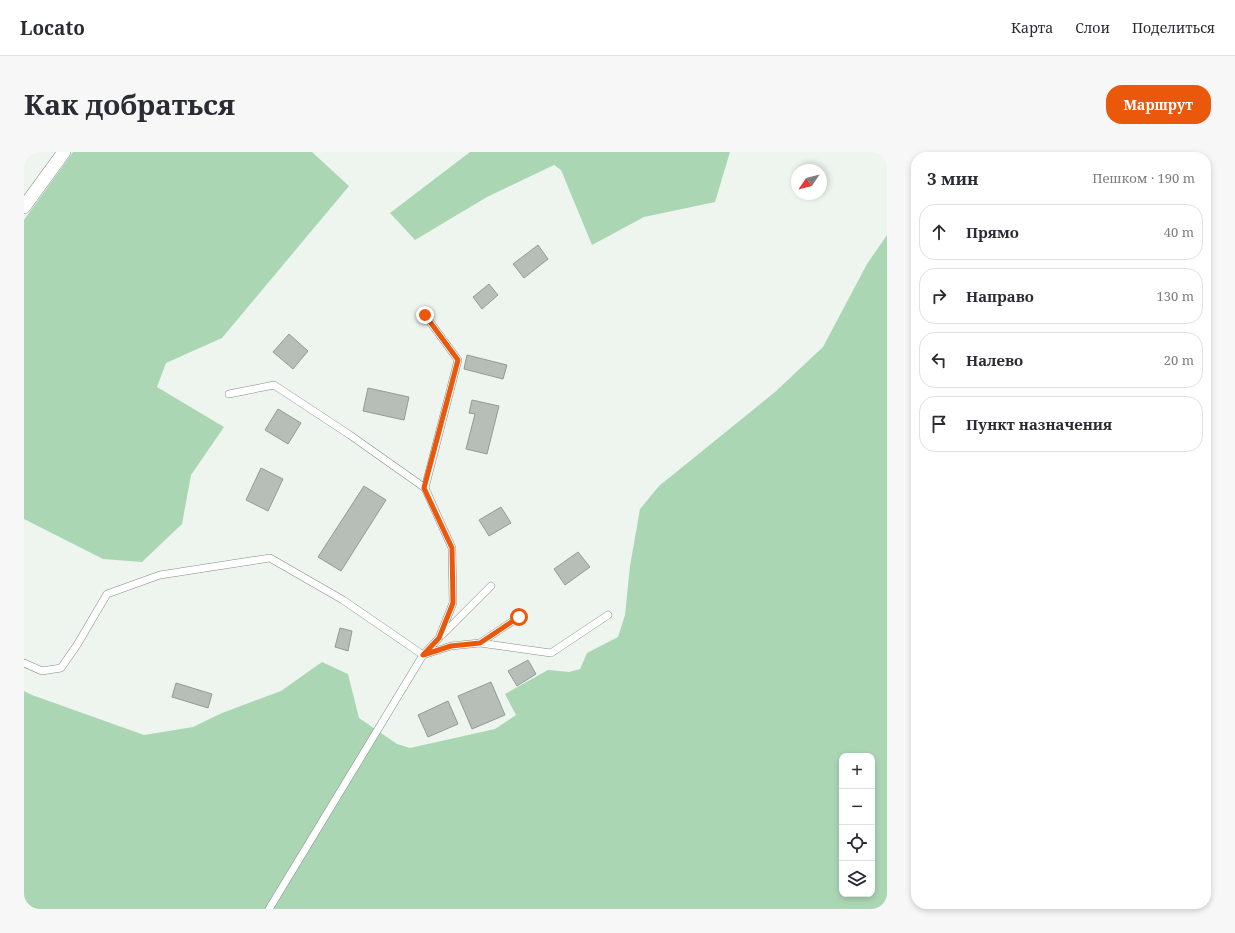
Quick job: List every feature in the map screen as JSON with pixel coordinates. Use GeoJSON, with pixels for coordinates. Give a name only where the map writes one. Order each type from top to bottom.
{"type":"FeatureCollection","features":[{"type":"Feature","properties":{"kind":"street"},"geometry":{"type":"LineString","coordinates":[[24,207],[64,152]]}},
{"type":"Feature","properties":{"kind":"lane"},"geometry":{"type":"LineString","coordinates":[[424,488],[458,360],[425,315]]}},
{"type":"Feature","properties":{"kind":"lane"},"geometry":{"type":"LineString","coordinates":[[229,394],[274,385],[350,435],[424,488],[452,548],[453,603],[439,638]]}},
{"type":"Feature","properties":{"kind":"lane"},"geometry":{"type":"LineString","coordinates":[[24,663],[42,671],[61,668],[77,645],[107,594],[160,575],[270,558],[343,600],[423,655]]}},
{"type":"Feature","properties":{"kind":"lane"},"geometry":{"type":"LineString","coordinates":[[268,909],[423,655],[491,586]]}},
{"type":"Feature","properties":{"kind":"lane"},"geometry":{"type":"LineString","coordinates":[[423,655],[451,646],[480,643],[551,653],[608,615]]}},
{"type":"Feature","properties":{"kind":"lane"},"geometry":{"type":"LineString","coordinates":[[480,643],[519,617]]}},
{"type":"Feature","properties":{"kind":"green space"},"geometry":{"type":"Polygon","coordinates":[[[73,152],[312,152],[349,186],[222,338],[166,363],[157,387],[224,427],[191,475],[182,524],[142,562],[103,559],[24,519],[24,220],[73,152]]]}},
{"type":"Feature","properties":{"kind":"green space"},"geometry":{"type":"Polygon","coordinates":[[[470,152],[730,152],[715,202],[644,217],[592,245],[561,170],[554,165],[487,197],[415,240],[390,213],[470,152]]]}},
{"type":"Feature","properties":{"kind":"green space"},"geometry":{"type":"Polygon","coordinates":[[[887,235],[887,909],[24,909],[24,691],[144,735],[193,727],[222,713],[281,691],[322,662],[348,674],[359,718],[397,744],[410,748],[495,729],[516,715],[505,694],[548,670],[569,672],[580,669],[587,653],[618,637],[625,615],[630,566],[640,509],[659,486],[775,392],[823,347],[867,264],[887,235]]]}},
{"type":"Feature","properties":{"kind":"building"},"geometry":{"type":"Polygon","coordinates":[[[538,245],[548,259],[524,278],[513,264],[538,245]]]}},
{"type":"Feature","properties":{"kind":"building"},"geometry":{"type":"Polygon","coordinates":[[[489,284],[498,295],[482,309],[473,297],[489,284]]]}},
{"type":"Feature","properties":{"kind":"building"},"geometry":{"type":"Polygon","coordinates":[[[289,334],[308,351],[293,369],[273,352],[289,334]]]}},
{"type":"Feature","properties":{"kind":"building"},"geometry":{"type":"Polygon","coordinates":[[[467,355],[507,365],[503,379],[464,369],[467,355]]]}},
{"type":"Feature","properties":{"kind":"building"},"geometry":{"type":"Polygon","coordinates":[[[368,388],[409,397],[404,420],[363,411],[368,388]]]}},
{"type":"Feature","properties":{"kind":"building"},"geometry":{"type":"Polygon","coordinates":[[[472,400],[499,406],[487,454],[466,449],[475,414],[469,413],[472,400]]]}},
{"type":"Feature","properties":{"kind":"building"},"geometry":{"type":"Polygon","coordinates":[[[278,409],[301,423],[288,444],[265,430],[278,409]]]}},
{"type":"Feature","properties":{"kind":"building"},"geometry":{"type":"Polygon","coordinates":[[[261,468],[283,479],[268,511],[246,500],[261,468]]]}},
{"type":"Feature","properties":{"kind":"building"},"geometry":{"type":"Polygon","coordinates":[[[364,486],[386,500],[341,571],[318,557],[364,486]]]}},
{"type":"Feature","properties":{"kind":"building"},"geometry":{"type":"Polygon","coordinates":[[[501,507],[511,523],[489,536],[479,520],[501,507]]]}},
{"type":"Feature","properties":{"kind":"building"},"geometry":{"type":"Polygon","coordinates":[[[578,552],[590,567],[565,585],[554,569],[578,552]]]}},
{"type":"Feature","properties":{"kind":"building"},"geometry":{"type":"Polygon","coordinates":[[[340,628],[352,631],[348,651],[335,647],[340,628]]]}},
{"type":"Feature","properties":{"kind":"building"},"geometry":{"type":"Polygon","coordinates":[[[528,660],[536,674],[517,686],[508,671],[528,660]]]}},
{"type":"Feature","properties":{"kind":"building"},"geometry":{"type":"Polygon","coordinates":[[[491,682],[505,715],[472,729],[458,696],[491,682]]]}},
{"type":"Feature","properties":{"kind":"building"},"geometry":{"type":"Polygon","coordinates":[[[176,683],[212,694],[208,708],[172,697],[176,683]]]}},
{"type":"Feature","properties":{"kind":"building"},"geometry":{"type":"Polygon","coordinates":[[[448,701],[458,724],[428,737],[418,715],[448,701]]]}},
{"type":"Feature","properties":{"kind":"route"},"geometry":{"type":"LineString","coordinates":[[425,315],[458,360],[424,488],[452,548],[453,603],[439,638],[423,655],[451,646],[480,643],[519,617]]}}]}
